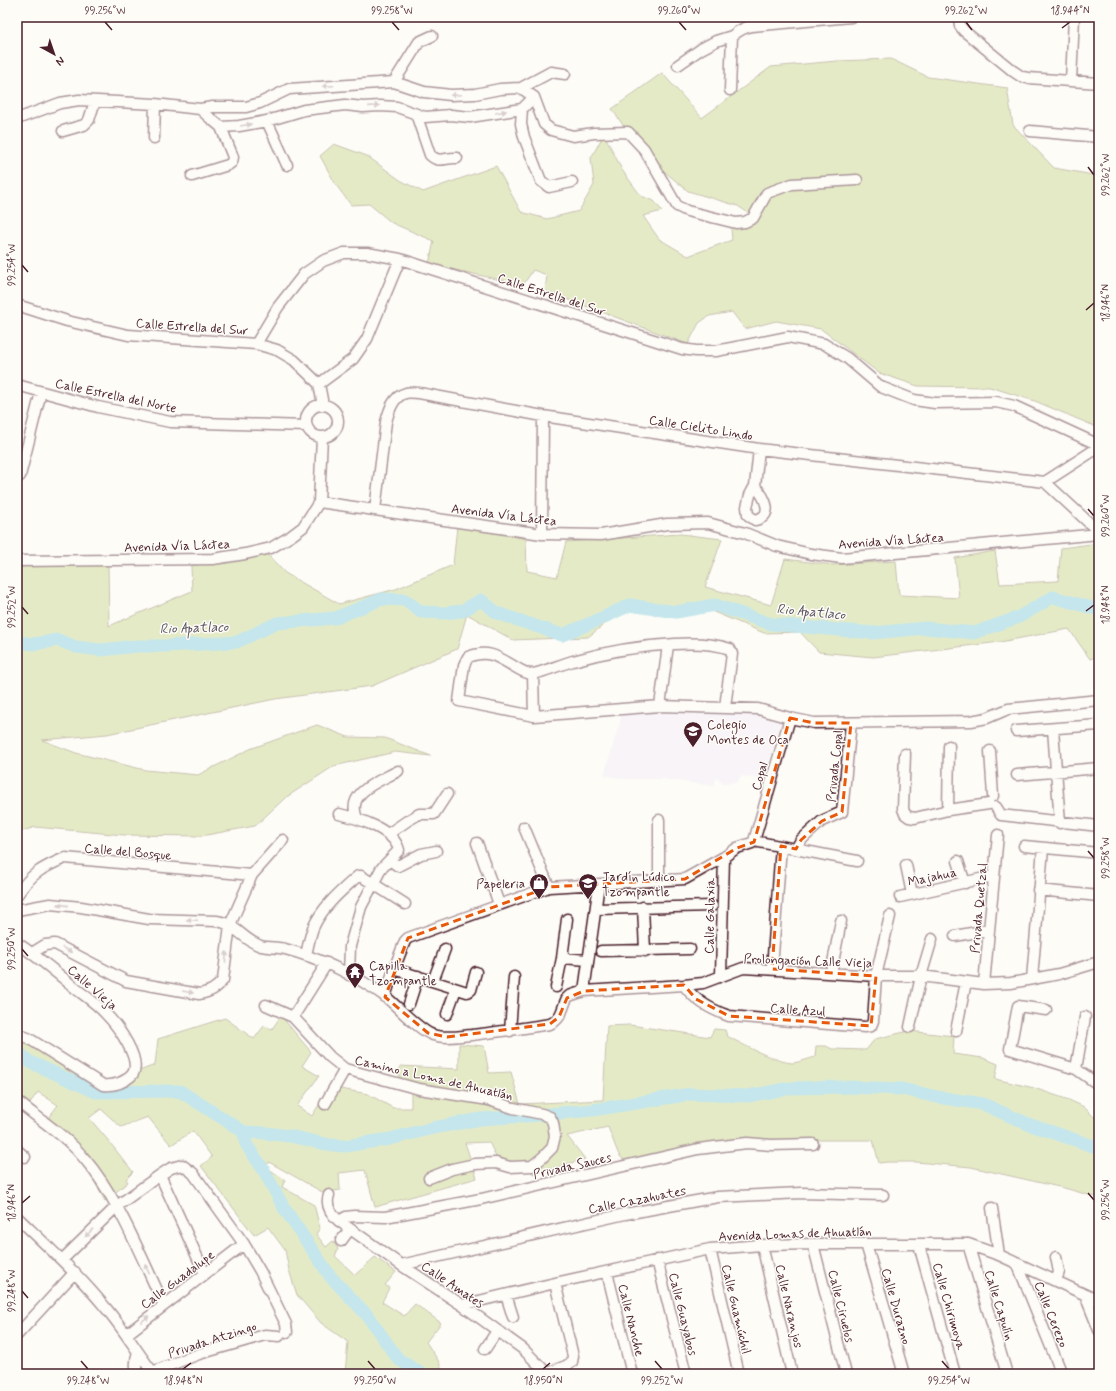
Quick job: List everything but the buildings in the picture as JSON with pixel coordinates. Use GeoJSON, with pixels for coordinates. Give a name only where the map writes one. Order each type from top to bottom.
{"type":"FeatureCollection","features":[{"type":"Feature","properties":{"kind":"street"},"geometry":{"type":"LineString","coordinates":[[678,65],[700,49],[716,40],[732,36],[746,26],[851,17]]}},
{"type":"Feature","properties":{"kind":"street"},"geometry":{"type":"LineString","coordinates":[[959,17],[960,26],[964,31],[1018,74],[1028,78],[1099,83]]}},
{"type":"Feature","properties":{"kind":"street"},"geometry":{"type":"LineString","coordinates":[[1071,81],[1074,17]]}},
{"type":"Feature","properties":{"kind":"street"},"geometry":{"type":"LineString","coordinates":[[394,82],[419,42],[432,36]]}},
{"type":"Feature","properties":{"kind":"street"},"geometry":{"type":"LineString","coordinates":[[730,90],[732,36]]}},
{"type":"Feature","properties":{"kind":"street"},"geometry":{"type":"LineString","coordinates":[[17,119],[60,103],[79,100],[155,104],[200,109],[260,104],[289,89],[299,88],[394,82],[424,92],[450,95],[475,94],[500,89],[521,88],[551,72],[565,74]]}},
{"type":"Feature","properties":{"kind":"street"},"geometry":{"type":"LineString","coordinates":[[521,88],[534,97],[544,124],[551,130],[573,136],[594,133],[628,132],[644,149],[677,206],[687,211],[736,223],[745,222],[753,218],[767,193],[792,184],[858,180]]}},
{"type":"Feature","properties":{"kind":"street"},"geometry":{"type":"LineString","coordinates":[[222,127],[239,126],[267,121],[304,110],[345,105],[363,107],[397,107],[425,117],[451,115],[470,117],[522,108],[534,97]]}},
{"type":"Feature","properties":{"kind":"street"},"geometry":{"type":"LineString","coordinates":[[63,131],[84,125],[89,120],[95,101]]}},
{"type":"Feature","properties":{"kind":"street"},"geometry":{"type":"LineString","coordinates":[[154,138],[155,104]]}},
{"type":"Feature","properties":{"kind":"street"},"geometry":{"type":"LineString","coordinates":[[522,108],[520,124],[541,181],[549,187],[572,182]]}},
{"type":"Feature","properties":{"kind":"street"},"geometry":{"type":"LineString","coordinates":[[192,176],[228,165],[232,162],[233,157],[222,127],[200,109]]}},
{"type":"Feature","properties":{"kind":"street"},"geometry":{"type":"LineString","coordinates":[[416,114],[430,155],[434,159],[439,160],[451,157],[457,158]]}},
{"type":"Feature","properties":{"kind":"street"},"geometry":{"type":"LineString","coordinates":[[267,121],[287,165]]}},
{"type":"Feature","properties":{"kind":"street"},"geometry":{"type":"LineString","coordinates":[[1030,131],[1099,137]]}},
{"type":"Feature","properties":{"kind":"street","name":"Calle Estrella del Sur"},"geometry":{"type":"LineString","coordinates":[[17,305],[67,321],[128,335],[256,344],[278,307],[304,274],[323,262],[344,253],[367,253],[400,259],[682,349],[716,351],[788,337],[824,344],[847,358],[881,387],[914,400],[935,403],[996,402],[1014,406],[1099,446]]}},
{"type":"Feature","properties":{"kind":"street"},"geometry":{"type":"LineString","coordinates":[[319,384],[353,359],[367,339],[400,259]]}},
{"type":"Feature","properties":{"kind":"street"},"geometry":{"type":"LineString","coordinates":[[256,344],[276,350],[294,360],[319,384],[323,405]]}},
{"type":"Feature","properties":{"kind":"street","name":"Calle Estrella del Norte"},"geometry":{"type":"LineString","coordinates":[[17,385],[98,407],[170,422],[306,426]]}},
{"type":"Feature","properties":{"kind":"street"},"geometry":{"type":"LineString","coordinates":[[20,476],[41,392]]}},
{"type":"Feature","properties":{"kind":"street","name":"Calle Cielito Lindo"},"geometry":{"type":"LineString","coordinates":[[375,510],[386,422],[390,407],[397,398],[405,393],[419,393],[543,416],[759,449],[1045,482]]}},
{"type":"Feature","properties":{"kind":"street"},"geometry":{"type":"LineString","coordinates":[[323,405],[332,409],[338,419],[336,429],[328,436],[322,437],[312,434],[306,426],[305,421],[309,411],[317,406],[323,405]]}},
{"type":"Feature","properties":{"kind":"street"},"geometry":{"type":"LineString","coordinates":[[542,534],[543,416]]}},
{"type":"Feature","properties":{"kind":"street"},"geometry":{"type":"LineString","coordinates":[[319,502],[322,437]]}},
{"type":"Feature","properties":{"kind":"street"},"geometry":{"type":"LineString","coordinates":[[1099,446],[1045,482],[1099,533]]}},
{"type":"Feature","properties":{"kind":"street"},"geometry":{"type":"LineString","coordinates":[[755,486],[759,449]]}},
{"type":"Feature","properties":{"kind":"street","name":"Avenida Vía Láctea"},"geometry":{"type":"LineString","coordinates":[[17,561],[213,559],[245,554],[271,548],[291,536],[303,527],[319,502],[542,534],[601,535],[667,524],[708,523],[745,534],[777,546],[811,554],[842,558],[1099,533]]}},
{"type":"Feature","properties":{"kind":"street"},"geometry":{"type":"LineString","coordinates":[[725,708],[732,654],[730,649],[721,646],[689,644],[632,648],[600,654],[533,674],[521,671],[495,655],[477,653],[468,657],[464,665],[459,701],[534,716],[660,706],[725,708],[758,709],[814,723],[851,723],[971,721],[987,718],[1008,710],[1099,700]]}},
{"type":"Feature","properties":{"kind":"street"},"geometry":{"type":"LineString","coordinates":[[660,706],[668,645]]}},
{"type":"Feature","properties":{"kind":"street"},"geometry":{"type":"LineString","coordinates":[[533,674],[534,716]]}},
{"type":"Feature","properties":{"kind":"street","name":"Copal"},"geometry":{"type":"LineString","coordinates":[[754,841],[790,718]]}},
{"type":"Feature","properties":{"kind":"street","name":"Privada Copal"},"geometry":{"type":"LineString","coordinates":[[796,849],[800,840],[822,821],[842,812],[851,723]]}},
{"type":"Feature","properties":{"kind":"street"},"geometry":{"type":"LineString","coordinates":[[1016,731],[1099,725]]}},
{"type":"Feature","properties":{"kind":"street"},"geometry":{"type":"LineString","coordinates":[[1053,729],[1060,823]]}},
{"type":"Feature","properties":{"kind":"street"},"geometry":{"type":"LineString","coordinates":[[948,810],[949,746]]}},
{"type":"Feature","properties":{"kind":"street"},"geometry":{"type":"LineString","coordinates":[[990,752],[993,802],[1001,815],[1060,823],[1099,826]]}},
{"type":"Feature","properties":{"kind":"street"},"geometry":{"type":"LineString","coordinates":[[905,754],[903,809],[905,814],[909,817],[915,818],[948,810],[993,802]]}},
{"type":"Feature","properties":{"kind":"street"},"geometry":{"type":"LineString","coordinates":[[1017,775],[1099,768]]}},
{"type":"Feature","properties":{"kind":"street"},"geometry":{"type":"LineString","coordinates":[[357,818],[354,812],[355,801],[362,791],[398,771]]}},
{"type":"Feature","properties":{"kind":"street"},"geometry":{"type":"LineString","coordinates":[[388,834],[419,814],[434,814],[447,794]]}},
{"type":"Feature","properties":{"kind":"street"},"geometry":{"type":"LineString","coordinates":[[339,814],[357,818],[388,834],[398,845],[399,850],[381,869],[360,907],[350,946],[349,975]]}},
{"type":"Feature","properties":{"kind":"street"},"geometry":{"type":"LineString","coordinates":[[659,820],[659,879]]}},
{"type":"Feature","properties":{"kind":"street"},"geometry":{"type":"LineString","coordinates":[[524,827],[549,887]]}},
{"type":"Feature","properties":{"kind":"street","name":"Privada Quetzal"},"geometry":{"type":"LineString","coordinates":[[984,984],[998,835]]}},
{"type":"Feature","properties":{"kind":"street"},"geometry":{"type":"LineString","coordinates":[[32,953],[45,945],[55,944],[126,981],[199,994],[218,988],[223,980],[230,925],[252,875],[283,840]]}},
{"type":"Feature","properties":{"kind":"street"},"geometry":{"type":"LineString","coordinates":[[385,997],[394,968],[405,941],[408,938],[549,887],[659,879],[685,879],[737,848],[754,841],[857,861]]}},
{"type":"Feature","properties":{"kind":"street"},"geometry":{"type":"LineString","coordinates":[[477,843],[499,904]]}},
{"type":"Feature","properties":{"kind":"street"},"geometry":{"type":"LineString","coordinates":[[772,969],[781,846]]}},
{"type":"Feature","properties":{"kind":"street"},"geometry":{"type":"LineString","coordinates":[[1024,846],[1099,854]]}},
{"type":"Feature","properties":{"kind":"street"},"geometry":{"type":"LineString","coordinates":[[1032,979],[1038,890],[1043,848]]}},
{"type":"Feature","properties":{"kind":"street"},"geometry":{"type":"LineString","coordinates":[[390,860],[398,866],[421,854],[436,851]]}},
{"type":"Feature","properties":{"kind":"street","name":"Calle Galaxia"},"geometry":{"type":"LineString","coordinates":[[721,975],[724,857]]}},
{"type":"Feature","properties":{"kind":"street","name":"Calle del Bosque"},"geometry":{"type":"LineString","coordinates":[[17,896],[32,876],[45,866],[65,858],[252,875]]}},
{"type":"Feature","properties":{"kind":"street"},"geometry":{"type":"LineString","coordinates":[[958,861],[965,883]]}},
{"type":"Feature","properties":{"kind":"street"},"geometry":{"type":"LineString","coordinates":[[906,865],[912,894]]}},
{"type":"Feature","properties":{"kind":"street"},"geometry":{"type":"LineString","coordinates":[[306,955],[312,929],[319,917],[338,894],[360,876],[405,904]]}},
{"type":"Feature","properties":{"kind":"street","name":"Majahua"},"geometry":{"type":"LineString","coordinates":[[900,897],[993,876]]}},
{"type":"Feature","properties":{"kind":"street"},"geometry":{"type":"LineString","coordinates":[[584,991],[599,884]]}},
{"type":"Feature","properties":{"kind":"street"},"geometry":{"type":"LineString","coordinates":[[1038,890],[1099,896]]}},
{"type":"Feature","properties":{"kind":"street"},"geometry":{"type":"LineString","coordinates":[[17,910],[50,904],[80,907],[149,919],[217,921],[230,925]]}},
{"type":"Feature","properties":{"kind":"street"},"geometry":{"type":"LineString","coordinates":[[596,909],[712,906]]}},
{"type":"Feature","properties":{"kind":"street"},"geometry":{"type":"LineString","coordinates":[[643,907],[645,951]]}},
{"type":"Feature","properties":{"kind":"street"},"geometry":{"type":"LineString","coordinates":[[876,976],[890,916]]}},
{"type":"Feature","properties":{"kind":"street"},"geometry":{"type":"LineString","coordinates":[[556,987],[562,958],[567,919]]}},
{"type":"Feature","properties":{"kind":"street"},"geometry":{"type":"LineString","coordinates":[[832,973],[841,921]]}},
{"type":"Feature","properties":{"kind":"street","name":"Prolongación Calle Vieja"},"geometry":{"type":"LineString","coordinates":[[230,925],[254,943],[283,948],[326,963],[385,997],[428,1033],[447,1037],[510,1031],[554,1022],[559,1017],[567,998],[584,991],[703,983],[743,968],[876,976],[921,976],[984,984],[1011,983],[1059,974],[1099,962]]}},
{"type":"Feature","properties":{"kind":"street"},"geometry":{"type":"LineString","coordinates":[[955,936],[988,930]]}},
{"type":"Feature","properties":{"kind":"street"},"geometry":{"type":"LineString","coordinates":[[910,1028],[921,976],[932,939]]}},
{"type":"Feature","properties":{"kind":"street","name":"Calle Vieja"},"geometry":{"type":"LineString","coordinates":[[17,943],[32,953],[105,1013],[121,1033],[133,1056],[135,1061],[134,1071],[122,1082],[113,1085],[103,1085],[28,1038],[17,1034]]}},
{"type":"Feature","properties":{"kind":"street"},"geometry":{"type":"LineString","coordinates":[[434,981],[445,949]]}},
{"type":"Feature","properties":{"kind":"street"},"geometry":{"type":"LineString","coordinates":[[601,951],[690,949]]}},
{"type":"Feature","properties":{"kind":"street"},"geometry":{"type":"LineString","coordinates":[[562,958],[588,960]]}},
{"type":"Feature","properties":{"kind":"street"},"geometry":{"type":"LineString","coordinates":[[266,1005],[293,1017],[326,963]]}},
{"type":"Feature","properties":{"kind":"street"},"geometry":{"type":"LineString","coordinates":[[394,968],[456,989],[470,992],[476,972]]}},
{"type":"Feature","properties":{"kind":"street"},"geometry":{"type":"LineString","coordinates":[[409,1004],[418,976]]}},
{"type":"Feature","properties":{"kind":"street"},"geometry":{"type":"LineString","coordinates":[[510,1031],[514,976]]}},
{"type":"Feature","properties":{"kind":"street","name":"Calle Azul"},"geometry":{"type":"LineString","coordinates":[[684,985],[696,998],[720,1013],[728,1016],[865,1027],[871,1026],[876,976]]}},
{"type":"Feature","properties":{"kind":"street"},"geometry":{"type":"LineString","coordinates":[[956,1031],[966,982]]}},
{"type":"Feature","properties":{"kind":"street"},"geometry":{"type":"LineString","coordinates":[[447,1014],[456,989]]}},
{"type":"Feature","properties":{"kind":"street"},"geometry":{"type":"LineString","coordinates":[[1046,1010],[1018,1006],[1010,1049],[1076,1069],[1099,1085]]}},
{"type":"Feature","properties":{"kind":"street","name":"Camino a Loma de Ahuatlán"},"geometry":{"type":"LineString","coordinates":[[293,1017],[330,1057],[345,1069],[419,1089],[477,1097],[546,1116],[554,1123],[555,1136],[552,1148],[532,1166],[510,1167],[496,1163],[475,1164],[452,1169],[430,1178]]}},
{"type":"Feature","properties":{"kind":"street"},"geometry":{"type":"LineString","coordinates":[[1076,1069],[1085,1017]]}},
{"type":"Feature","properties":{"kind":"street"},"geometry":{"type":"LineString","coordinates":[[325,1104],[345,1069]]}},
{"type":"Feature","properties":{"kind":"street"},"geometry":{"type":"LineString","coordinates":[[17,1101],[74,1147],[93,1169],[117,1206],[164,1305]]}},
{"type":"Feature","properties":{"kind":"street","name":"Privada Sauces"},"geometry":{"type":"LineString","coordinates":[[339,1221],[346,1217],[354,1216],[385,1218],[482,1199],[698,1149],[747,1143],[771,1145],[813,1144]]}},
{"type":"Feature","properties":{"kind":"street"},"geometry":{"type":"LineString","coordinates":[[17,1150],[25,1157]]}},
{"type":"Feature","properties":{"kind":"street"},"geometry":{"type":"LineString","coordinates":[[62,1260],[117,1206],[160,1175],[182,1165],[193,1173],[244,1244]]}},
{"type":"Feature","properties":{"kind":"street"},"geometry":{"type":"LineString","coordinates":[[160,1175],[205,1274]]}},
{"type":"Feature","properties":{"kind":"street","name":"Calle Cazahuates"},"geometry":{"type":"LineString","coordinates":[[400,1265],[625,1214],[718,1197],[801,1193],[883,1195]]}},
{"type":"Feature","properties":{"kind":"street","name":"Calle Amates"},"geometry":{"type":"LineString","coordinates":[[329,1195],[327,1201],[329,1210],[339,1221],[400,1265],[462,1305],[523,1349],[547,1373]]}},
{"type":"Feature","properties":{"kind":"street"},"geometry":{"type":"LineString","coordinates":[[992,1208],[999,1255]]}},
{"type":"Feature","properties":{"kind":"street"},"geometry":{"type":"LineString","coordinates":[[17,1217],[75,1272],[106,1307],[127,1334],[153,1373]]}},
{"type":"Feature","properties":{"kind":"street"},"geometry":{"type":"LineString","coordinates":[[341,1241],[350,1229]]}},
{"type":"Feature","properties":{"kind":"street","name":"Calle Guadalupe"},"geometry":{"type":"LineString","coordinates":[[127,1334],[244,1244]]}},
{"type":"Feature","properties":{"kind":"street","name":"Privada Atzingo"},"geometry":{"type":"LineString","coordinates":[[153,1373],[206,1352],[265,1335],[283,1334],[286,1324],[260,1271],[244,1244]]}},
{"type":"Feature","properties":{"kind":"street","name":"Avenida Lomas de Ahuatlán"},"geometry":{"type":"LineString","coordinates":[[462,1305],[710,1249],[762,1245],[813,1244],[968,1244],[999,1255],[1099,1301]]}},
{"type":"Feature","properties":{"kind":"street","name":"Calle Ciruelos"},"geometry":{"type":"LineString","coordinates":[[813,1244],[846,1374]]}},
{"type":"Feature","properties":{"kind":"street","name":"Calle Durazno"},"geometry":{"type":"LineString","coordinates":[[866,1244],[904,1374]]}},
{"type":"Feature","properties":{"kind":"street","name":"Calle Chirimoya"},"geometry":{"type":"LineString","coordinates":[[919,1244],[955,1374]]}},
{"type":"Feature","properties":{"kind":"street","name":"Calle Capulín"},"geometry":{"type":"LineString","coordinates":[[968,1244],[1007,1374]]}},
{"type":"Feature","properties":{"kind":"street","name":"Calle Naranjos"},"geometry":{"type":"LineString","coordinates":[[762,1245],[792,1374]]}},
{"type":"Feature","properties":{"kind":"street","name":"Calle Guamúchil"},"geometry":{"type":"LineString","coordinates":[[710,1249],[739,1374]]}},
{"type":"Feature","properties":{"kind":"street"},"geometry":{"type":"LineString","coordinates":[[1056,1257],[1060,1272],[1056,1281]]}},
{"type":"Feature","properties":{"kind":"street","name":"Calle Guayabos"},"geometry":{"type":"LineString","coordinates":[[657,1260],[686,1374]]}},
{"type":"Feature","properties":{"kind":"street","name":"Calle Cerezo"},"geometry":{"type":"LineString","coordinates":[[1017,1264],[1062,1374]]}},
{"type":"Feature","properties":{"kind":"street"},"geometry":{"type":"LineString","coordinates":[[17,1335],[75,1272]]}},
{"type":"Feature","properties":{"kind":"street","name":"Calle Nanche"},"geometry":{"type":"LineString","coordinates":[[607,1272],[632,1374]]}},
{"type":"Feature","properties":{"kind":"street"},"geometry":{"type":"LineString","coordinates":[[547,1373],[566,1366],[572,1362],[573,1356],[555,1283]]}},
{"type":"Feature","properties":{"kind":"street"},"geometry":{"type":"LineString","coordinates":[[506,1295],[513,1317]]}},
{"type":"Feature","properties":{"kind":"street"},"geometry":{"type":"LineString","coordinates":[[1086,1295],[1099,1330]]}},
{"type":"Feature","properties":{"kind":"street"},"geometry":{"type":"LineString","coordinates":[[485,1349],[497,1331]]}},
{"type":"Feature","properties":{"kind":"street"},"geometry":{"type":"LineString","coordinates":[[137,1374],[135,1367],[138,1352]]}},
{"type":"Feature","properties":{"kind":"highlighted area"},"geometry":{"type":"Polygon","coordinates":[[[790,718],[814,723],[851,723],[842,812],[822,821],[801,840],[796,849],[781,846],[772,969],[876,976],[871,1026],[729,1016],[696,999],[684,985],[584,991],[567,998],[559,1017],[550,1024],[447,1037],[428,1033],[385,997],[408,938],[549,887],[685,879],[737,848],[754,842],[790,718]]]}},
{"type":"Feature","properties":{"kind":"shaded area","name":"Colegio Montes de Oca"},"geometry":{"type":"Polygon","coordinates":[[[624,709],[647,714],[649,710],[666,712],[669,709],[695,715],[707,710],[749,712],[782,721],[764,779],[740,776],[738,782],[723,784],[716,777],[714,786],[663,779],[625,779],[604,775],[624,709]]]}},
{"type":"Feature","properties":{"kind":"green space"},"geometry":{"type":"Polygon","coordinates":[[[891,59],[928,77],[1007,88],[1013,125],[1054,168],[1099,176],[1099,428],[1035,401],[990,387],[918,386],[879,373],[821,329],[776,321],[745,329],[732,312],[709,316],[699,323],[688,344],[545,291],[547,275],[533,270],[523,285],[429,264],[434,241],[392,223],[369,204],[351,205],[336,185],[320,156],[334,144],[367,156],[400,180],[423,192],[496,166],[521,212],[547,219],[579,211],[594,185],[591,158],[604,134],[622,170],[641,196],[654,201],[662,211],[643,216],[659,239],[688,256],[732,240],[731,228],[751,215],[738,206],[688,191],[642,153],[612,109],[662,73],[702,118],[771,67],[837,61],[891,59]]]}},
{"type":"Feature","properties":{"kind":"green space"},"geometry":{"type":"Polygon","coordinates":[[[457,526],[526,539],[527,571],[557,577],[566,542],[680,534],[722,539],[705,587],[771,605],[785,559],[833,565],[896,561],[899,595],[959,598],[955,558],[995,551],[1000,584],[1058,581],[1061,548],[1099,543],[1099,656],[1090,659],[1069,629],[1000,642],[873,657],[819,652],[800,632],[764,633],[709,610],[666,616],[624,609],[588,637],[513,640],[467,614],[457,649],[372,686],[275,699],[107,734],[42,740],[76,753],[145,770],[198,775],[250,749],[317,725],[348,737],[385,738],[431,756],[395,752],[334,766],[285,798],[255,826],[201,836],[124,835],[35,827],[17,833],[17,566],[108,565],[109,626],[192,591],[191,566],[266,553],[285,573],[339,604],[396,589],[453,565],[457,526]]]}},
{"type":"Feature","properties":{"kind":"green space"},"geometry":{"type":"Polygon","coordinates":[[[281,1016],[311,1052],[302,1066],[319,1076],[297,1106],[312,1116],[330,1087],[368,1094],[393,1108],[411,1108],[411,1092],[398,1088],[400,1066],[459,1069],[459,1044],[484,1046],[489,1073],[511,1072],[520,1104],[603,1100],[607,1026],[630,1025],[710,1037],[714,1029],[725,1030],[727,1036],[750,1048],[769,1057],[793,1063],[815,1057],[816,1046],[826,1046],[832,1049],[866,1050],[875,1039],[909,1031],[954,1036],[953,1054],[983,1058],[998,1064],[995,1079],[1034,1088],[1069,1100],[1084,1107],[1099,1122],[1099,1198],[1068,1189],[971,1167],[916,1162],[879,1163],[873,1140],[784,1140],[729,1144],[630,1163],[624,1161],[618,1153],[608,1127],[567,1136],[585,1159],[533,1174],[527,1164],[497,1159],[489,1142],[465,1143],[477,1178],[375,1207],[365,1170],[339,1173],[340,1190],[324,1193],[269,1162],[266,1167],[285,1180],[282,1187],[314,1205],[320,1228],[316,1234],[326,1247],[333,1241],[338,1249],[335,1256],[355,1275],[375,1257],[396,1272],[385,1285],[389,1288],[382,1302],[404,1316],[415,1304],[441,1323],[426,1342],[439,1362],[443,1374],[345,1374],[348,1342],[321,1323],[297,1295],[289,1270],[285,1250],[268,1227],[254,1235],[201,1166],[212,1157],[193,1131],[171,1145],[148,1117],[121,1127],[101,1109],[89,1118],[133,1172],[126,1179],[128,1182],[105,1201],[81,1157],[43,1125],[58,1105],[38,1092],[26,1108],[17,1100],[17,1036],[100,1086],[155,1065],[158,1039],[225,1018],[254,1039],[264,1026],[272,1029],[281,1016]]]}},
{"type":"Feature","properties":{"kind":"waterway","name":"Rio Apatlaco"},"geometry":{"type":"LineString","coordinates":[[17,642],[34,644],[58,640],[76,647],[101,650],[137,646],[237,642],[277,623],[335,618],[382,599],[405,600],[421,612],[444,613],[462,611],[481,600],[497,613],[562,635],[630,605],[676,612],[715,605],[771,624],[873,633],[926,628],[974,633],[1019,617],[1053,597],[1099,610]]}},
{"type":"Feature","properties":{"kind":"waterway"},"geometry":{"type":"LineString","coordinates":[[17,1051],[30,1062],[96,1092],[180,1091],[244,1132]]}},
{"type":"Feature","properties":{"kind":"waterway"},"geometry":{"type":"LineString","coordinates":[[422,1374],[398,1359],[367,1315],[330,1276],[284,1208],[263,1169],[246,1144],[244,1132],[290,1136],[330,1145],[345,1146],[390,1139],[433,1128],[481,1119],[593,1110],[691,1094],[748,1096],[790,1088],[846,1087],[902,1089],[937,1097],[983,1104],[1028,1124],[1099,1148]]}},
{"type":"Feature","properties":{"kind":"place","name":"Colegio Montes de Oca"},"geometry":{"type":"Point","coordinates":[693,748]}},
{"type":"Feature","properties":{"kind":"place","name":"Papeleria"},"geometry":{"type":"Point","coordinates":[539,900]}},
{"type":"Feature","properties":{"kind":"place","name":"Jardín Lúdico Tzompantle"},"geometry":{"type":"Point","coordinates":[588,900]}},
{"type":"Feature","properties":{"kind":"place","name":"Capilla Tzompantle"},"geometry":{"type":"Point","coordinates":[355,989]}}]}
